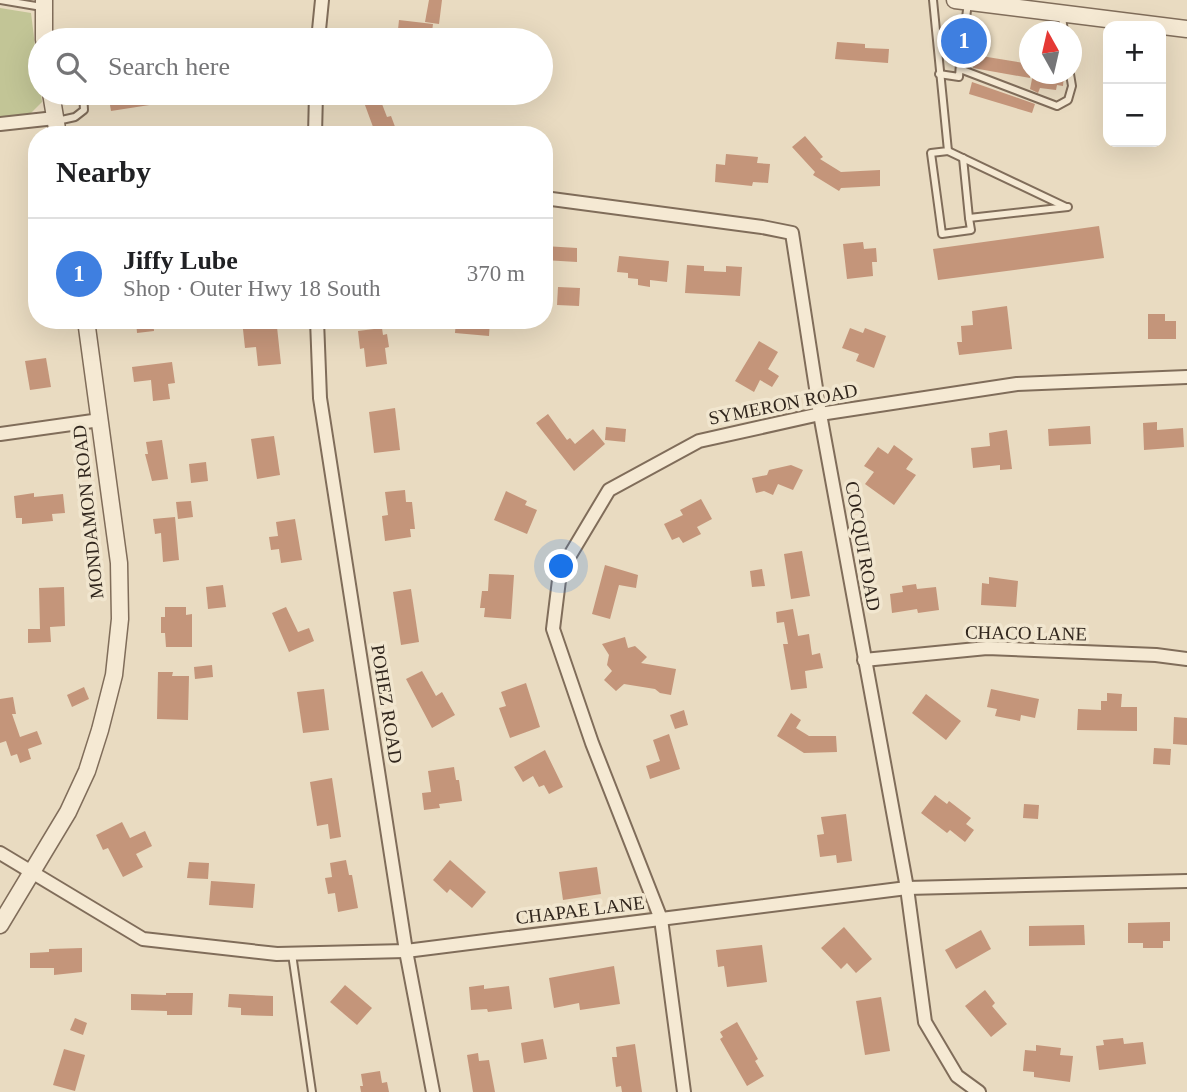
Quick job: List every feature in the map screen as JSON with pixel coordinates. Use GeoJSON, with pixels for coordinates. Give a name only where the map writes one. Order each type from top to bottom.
{"type":"FeatureCollection","features":[{"type":"Feature","properties":{"kind":"street"},"geometry":{"type":"LineString","coordinates":[[319,28],[322,0]]}},
{"type":"Feature","properties":{"kind":"street"},"geometry":{"type":"LineString","coordinates":[[962,1],[1187,29]]}},
{"type":"Feature","properties":{"kind":"street"},"geometry":{"type":"LineString","coordinates":[[44,4],[44,28]]}},
{"type":"Feature","properties":{"kind":"street"},"geometry":{"type":"LineString","coordinates":[[0,124],[56,125],[53,105]]}},
{"type":"Feature","properties":{"kind":"street"},"geometry":{"type":"LineString","coordinates":[[315,126],[316,105]]}},
{"type":"Feature","properties":{"kind":"street","name":"COCQUI ROAD"},"geometry":{"type":"LineString","coordinates":[[553,199],[792,233],[820,414],[907,888],[925,1022],[957,1076],[979,1092]]}},
{"type":"Feature","properties":{"kind":"street","name":"MONDAMON ROAD"},"geometry":{"type":"LineString","coordinates":[[0,925],[68,812],[87,771],[114,675],[120,619],[119,563],[87,329]]}},
{"type":"Feature","properties":{"kind":"street","name":"POHEZ ROAD"},"geometry":{"type":"LineString","coordinates":[[317,329],[320,398],[406,951],[433,1092]]}},
{"type":"Feature","properties":{"kind":"street","name":"SYMERON ROAD"},"geometry":{"type":"LineString","coordinates":[[684,1092],[661,919],[592,743],[553,629],[560,572],[609,490],[699,440],[820,414],[1017,384],[1187,377]]}},
{"type":"Feature","properties":{"kind":"street"},"geometry":{"type":"LineString","coordinates":[[0,434],[100,420]]}},
{"type":"Feature","properties":{"kind":"street","name":"CHACO LANE"},"geometry":{"type":"LineString","coordinates":[[864,660],[987,648],[1156,655],[1187,659]]}},
{"type":"Feature","properties":{"kind":"street","name":"CHAPAE LANE"},"geometry":{"type":"LineString","coordinates":[[0,853],[143,939],[277,954],[406,951],[907,888],[1187,881]]}},
{"type":"Feature","properties":{"kind":"lane"},"geometry":{"type":"LineString","coordinates":[[0,0],[44,4]]}},
{"type":"Feature","properties":{"kind":"lane"},"geometry":{"type":"LineString","coordinates":[[933,0],[948,150]]}},
{"type":"Feature","properties":{"kind":"lane"},"geometry":{"type":"LineString","coordinates":[[962,1],[964,32]]}},
{"type":"Feature","properties":{"kind":"lane"},"geometry":{"type":"LineString","coordinates":[[1062,14],[1063,21]]}},
{"type":"Feature","properties":{"kind":"lane"},"geometry":{"type":"LineString","coordinates":[[939,74],[958,77],[961,49]]}},
{"type":"Feature","properties":{"kind":"lane"},"geometry":{"type":"LineString","coordinates":[[960,69],[1057,106],[1068,100],[1072,84]]}},
{"type":"Feature","properties":{"kind":"lane"},"geometry":{"type":"LineString","coordinates":[[56,125],[75,117],[84,110],[84,105]]}},
{"type":"Feature","properties":{"kind":"lane"},"geometry":{"type":"LineString","coordinates":[[964,158],[969,218],[971,230],[942,234],[932,153],[948,150],[1068,207],[969,218]]}},
{"type":"Feature","properties":{"kind":"lane"},"geometry":{"type":"LineString","coordinates":[[292,954],[312,1092]]}},
{"type":"Feature","properties":{"kind":"green space"},"geometry":{"type":"Polygon","coordinates":[[[0,8],[31,13],[33,28],[28,28],[28,105],[39,105],[31,113],[0,118],[0,8]]]}},
{"type":"Feature","properties":{"kind":"building"},"geometry":{"type":"Polygon","coordinates":[[[429,0],[442,0],[439,24],[425,22],[429,0]]]}},
{"type":"Feature","properties":{"kind":"building"},"geometry":{"type":"Polygon","coordinates":[[[399,20],[433,24],[432,28],[398,28],[399,20]]]}},
{"type":"Feature","properties":{"kind":"building"},"geometry":{"type":"Polygon","coordinates":[[[952,31],[958,32],[964,38],[970,33],[977,34],[975,51],[967,50],[962,43],[955,48],[950,47],[952,31]]]}},
{"type":"Feature","properties":{"kind":"building"},"geometry":{"type":"Polygon","coordinates":[[[837,42],[865,44],[865,48],[889,49],[888,63],[835,59],[837,42]]]}},
{"type":"Feature","properties":{"kind":"building"},"geometry":{"type":"Polygon","coordinates":[[[975,55],[1019,62],[1019,76],[973,68],[975,55]]]}},
{"type":"Feature","properties":{"kind":"building"},"geometry":{"type":"Polygon","coordinates":[[[972,82],[1035,104],[1032,113],[969,94],[972,82]]]}},
{"type":"Feature","properties":{"kind":"building"},"geometry":{"type":"Polygon","coordinates":[[[1031,84],[1063,84],[1057,85],[1056,90],[1040,88],[1038,93],[1030,89],[1031,84]]]}},
{"type":"Feature","properties":{"kind":"building"},"geometry":{"type":"Polygon","coordinates":[[[110,105],[150,105],[111,111],[110,105]]]}},
{"type":"Feature","properties":{"kind":"building"},"geometry":{"type":"Polygon","coordinates":[[[365,105],[382,105],[387,117],[391,116],[395,126],[373,126],[365,105]]]}},
{"type":"Feature","properties":{"kind":"building"},"geometry":{"type":"Polygon","coordinates":[[[805,136],[823,157],[820,159],[841,172],[880,170],[880,186],[841,188],[839,191],[813,175],[815,172],[792,147],[805,136]]]}},
{"type":"Feature","properties":{"kind":"building"},"geometry":{"type":"Polygon","coordinates":[[[726,154],[758,157],[757,163],[770,164],[768,183],[753,182],[752,186],[715,182],[716,164],[725,165],[726,154]]]}},
{"type":"Feature","properties":{"kind":"building"},"geometry":{"type":"Polygon","coordinates":[[[1099,226],[1104,258],[938,280],[933,249],[1099,226]]]}},
{"type":"Feature","properties":{"kind":"building"},"geometry":{"type":"Polygon","coordinates":[[[863,242],[864,249],[876,248],[877,262],[872,262],[873,276],[847,279],[843,244],[863,242]]]}},
{"type":"Feature","properties":{"kind":"building"},"geometry":{"type":"Polygon","coordinates":[[[553,247],[577,248],[577,262],[553,261],[553,247]]]}},
{"type":"Feature","properties":{"kind":"building"},"geometry":{"type":"Polygon","coordinates":[[[619,256],[669,261],[667,282],[650,280],[650,287],[638,285],[638,279],[628,278],[628,273],[617,272],[619,256]]]}},
{"type":"Feature","properties":{"kind":"building"},"geometry":{"type":"Polygon","coordinates":[[[687,265],[704,266],[704,271],[726,272],[726,266],[742,267],[740,296],[685,293],[687,265]]]}},
{"type":"Feature","properties":{"kind":"building"},"geometry":{"type":"Polygon","coordinates":[[[558,287],[580,288],[579,306],[557,305],[558,287]]]}},
{"type":"Feature","properties":{"kind":"building"},"geometry":{"type":"Polygon","coordinates":[[[1007,306],[1012,349],[959,355],[957,342],[962,342],[961,326],[973,325],[972,311],[1007,306]]]}},
{"type":"Feature","properties":{"kind":"building"},"geometry":{"type":"Polygon","coordinates":[[[1148,314],[1165,314],[1165,321],[1176,321],[1176,339],[1148,339],[1148,314]]]}},
{"type":"Feature","properties":{"kind":"building"},"geometry":{"type":"Polygon","coordinates":[[[850,328],[863,333],[865,328],[886,336],[874,368],[856,361],[859,354],[842,348],[850,328]]]}},
{"type":"Feature","properties":{"kind":"building"},"geometry":{"type":"Polygon","coordinates":[[[137,329],[154,329],[154,331],[137,333],[137,329]]]}},
{"type":"Feature","properties":{"kind":"building"},"geometry":{"type":"Polygon","coordinates":[[[243,329],[277,329],[281,364],[258,366],[256,347],[245,348],[243,329]]]}},
{"type":"Feature","properties":{"kind":"building"},"geometry":{"type":"Polygon","coordinates":[[[382,329],[383,335],[387,334],[387,364],[366,367],[364,348],[360,349],[358,331],[382,329]]]}},
{"type":"Feature","properties":{"kind":"building"},"geometry":{"type":"Polygon","coordinates":[[[455,329],[489,329],[489,336],[455,333],[455,329]]]}},
{"type":"Feature","properties":{"kind":"building"},"geometry":{"type":"Polygon","coordinates":[[[759,341],[778,352],[768,369],[779,376],[772,387],[760,380],[754,392],[735,381],[759,341]]]}},
{"type":"Feature","properties":{"kind":"building"},"geometry":{"type":"Polygon","coordinates":[[[46,358],[51,387],[30,390],[25,361],[46,358]]]}},
{"type":"Feature","properties":{"kind":"building"},"geometry":{"type":"Polygon","coordinates":[[[172,362],[175,383],[168,384],[170,399],[153,401],[151,380],[134,382],[132,367],[172,362]]]}},
{"type":"Feature","properties":{"kind":"building"},"geometry":{"type":"Polygon","coordinates":[[[395,408],[400,450],[374,453],[369,412],[395,408]]]}},
{"type":"Feature","properties":{"kind":"building"},"geometry":{"type":"Polygon","coordinates":[[[548,414],[567,440],[570,438],[575,444],[593,429],[605,444],[574,471],[536,423],[548,414]]]}},
{"type":"Feature","properties":{"kind":"building"},"geometry":{"type":"Polygon","coordinates":[[[1157,422],[1157,430],[1183,428],[1184,447],[1144,450],[1143,423],[1157,422]]]}},
{"type":"Feature","properties":{"kind":"building"},"geometry":{"type":"Polygon","coordinates":[[[1090,426],[1091,444],[1049,446],[1048,429],[1090,426]]]}},
{"type":"Feature","properties":{"kind":"building"},"geometry":{"type":"Polygon","coordinates":[[[606,427],[626,429],[625,442],[605,440],[606,427]]]}},
{"type":"Feature","properties":{"kind":"building"},"geometry":{"type":"Polygon","coordinates":[[[1007,430],[1012,469],[1000,470],[1000,465],[973,468],[971,448],[990,446],[989,433],[1007,430]]]}},
{"type":"Feature","properties":{"kind":"building"},"geometry":{"type":"Polygon","coordinates":[[[274,436],[280,475],[257,479],[251,439],[274,436]]]}},
{"type":"Feature","properties":{"kind":"building"},"geometry":{"type":"Polygon","coordinates":[[[162,440],[168,479],[152,481],[145,454],[148,454],[146,442],[162,440]]]}},
{"type":"Feature","properties":{"kind":"building"},"geometry":{"type":"Polygon","coordinates":[[[894,445],[913,459],[906,469],[916,475],[894,505],[865,484],[874,472],[864,466],[878,447],[888,454],[894,445]]]}},
{"type":"Feature","properties":{"kind":"building"},"geometry":{"type":"Polygon","coordinates":[[[206,462],[208,481],[191,483],[189,464],[206,462]]]}},
{"type":"Feature","properties":{"kind":"building"},"geometry":{"type":"Polygon","coordinates":[[[791,465],[803,470],[793,490],[778,484],[773,495],[764,491],[756,493],[752,478],[767,475],[769,470],[791,465]]]}},
{"type":"Feature","properties":{"kind":"building"},"geometry":{"type":"Polygon","coordinates":[[[405,490],[406,502],[412,502],[415,529],[410,529],[411,537],[385,541],[382,516],[388,515],[385,492],[405,490]]]}},
{"type":"Feature","properties":{"kind":"building"},"geometry":{"type":"Polygon","coordinates":[[[506,491],[527,501],[525,505],[537,510],[527,534],[494,520],[506,491]]]}},
{"type":"Feature","properties":{"kind":"building"},"geometry":{"type":"Polygon","coordinates":[[[34,493],[34,497],[63,494],[65,513],[52,514],[53,521],[22,524],[22,518],[16,518],[14,496],[34,493]]]}},
{"type":"Feature","properties":{"kind":"building"},"geometry":{"type":"Polygon","coordinates":[[[701,499],[712,519],[697,527],[701,534],[683,543],[679,537],[672,540],[664,524],[683,515],[680,510],[701,499]]]}},
{"type":"Feature","properties":{"kind":"building"},"geometry":{"type":"Polygon","coordinates":[[[191,501],[193,517],[178,519],[176,502],[191,501]]]}},
{"type":"Feature","properties":{"kind":"building"},"geometry":{"type":"Polygon","coordinates":[[[175,517],[179,560],[163,562],[161,533],[155,534],[153,519],[175,517]]]}},
{"type":"Feature","properties":{"kind":"building"},"geometry":{"type":"Polygon","coordinates":[[[295,519],[302,560],[281,563],[279,549],[271,550],[269,537],[278,536],[276,522],[295,519]]]}},
{"type":"Feature","properties":{"kind":"building"},"geometry":{"type":"Polygon","coordinates":[[[802,551],[810,596],[791,599],[784,554],[802,551]]]}},
{"type":"Feature","properties":{"kind":"building"},"geometry":{"type":"Polygon","coordinates":[[[605,565],[638,575],[636,588],[619,585],[610,619],[592,614],[605,565]]]}},
{"type":"Feature","properties":{"kind":"building"},"geometry":{"type":"Polygon","coordinates":[[[762,569],[765,586],[752,587],[750,571],[762,569]]]}},
{"type":"Feature","properties":{"kind":"building"},"geometry":{"type":"Polygon","coordinates":[[[489,574],[514,575],[511,619],[484,617],[485,608],[480,608],[482,591],[488,591],[489,574]]]}},
{"type":"Feature","properties":{"kind":"building"},"geometry":{"type":"Polygon","coordinates":[[[989,577],[1018,581],[1016,607],[981,605],[982,583],[989,584],[989,577]]]}},
{"type":"Feature","properties":{"kind":"building"},"geometry":{"type":"Polygon","coordinates":[[[916,584],[917,589],[936,587],[939,610],[918,613],[917,609],[892,613],[890,594],[903,592],[902,586],[916,584]]]}},
{"type":"Feature","properties":{"kind":"building"},"geometry":{"type":"Polygon","coordinates":[[[223,585],[226,607],[208,609],[206,587],[223,585]]]}},
{"type":"Feature","properties":{"kind":"building"},"geometry":{"type":"Polygon","coordinates":[[[64,587],[65,626],[50,627],[51,642],[28,643],[28,629],[40,629],[39,588],[64,587]]]}},
{"type":"Feature","properties":{"kind":"building"},"geometry":{"type":"Polygon","coordinates":[[[411,589],[419,642],[401,645],[393,592],[411,589]]]}},
{"type":"Feature","properties":{"kind":"building"},"geometry":{"type":"Polygon","coordinates":[[[165,607],[186,607],[186,615],[192,614],[192,647],[166,647],[165,633],[161,633],[161,617],[165,617],[165,607]]]}},
{"type":"Feature","properties":{"kind":"building"},"geometry":{"type":"Polygon","coordinates":[[[286,607],[298,632],[309,628],[314,641],[289,652],[272,613],[286,607]]]}},
{"type":"Feature","properties":{"kind":"building"},"geometry":{"type":"Polygon","coordinates":[[[793,609],[798,636],[809,634],[812,655],[820,653],[823,668],[805,671],[807,688],[791,690],[783,644],[788,644],[784,622],[777,623],[776,612],[793,609]]]}},
{"type":"Feature","properties":{"kind":"building"},"geometry":{"type":"Polygon","coordinates":[[[625,637],[628,648],[635,646],[647,657],[641,663],[676,669],[671,695],[655,689],[624,684],[616,691],[604,680],[612,671],[607,665],[609,655],[602,644],[625,637]]]}},
{"type":"Feature","properties":{"kind":"building"},"geometry":{"type":"Polygon","coordinates":[[[212,665],[213,677],[195,679],[194,667],[212,665]]]}},
{"type":"Feature","properties":{"kind":"building"},"geometry":{"type":"Polygon","coordinates":[[[422,671],[436,696],[442,692],[455,715],[432,728],[406,679],[422,671]]]}},
{"type":"Feature","properties":{"kind":"building"},"geometry":{"type":"Polygon","coordinates":[[[158,672],[173,672],[172,676],[189,676],[188,720],[157,719],[158,672]]]}},
{"type":"Feature","properties":{"kind":"building"},"geometry":{"type":"Polygon","coordinates":[[[526,683],[540,727],[510,738],[499,708],[506,706],[501,692],[526,683]]]}},
{"type":"Feature","properties":{"kind":"building"},"geometry":{"type":"Polygon","coordinates":[[[84,687],[89,699],[72,707],[67,695],[84,687]]]}},
{"type":"Feature","properties":{"kind":"building"},"geometry":{"type":"Polygon","coordinates":[[[324,689],[329,730],[303,733],[297,692],[324,689]]]}},
{"type":"Feature","properties":{"kind":"building"},"geometry":{"type":"Polygon","coordinates":[[[991,689],[1039,699],[1035,718],[1021,715],[1020,721],[995,716],[997,709],[987,707],[991,689]]]}},
{"type":"Feature","properties":{"kind":"building"},"geometry":{"type":"Polygon","coordinates":[[[1107,693],[1122,694],[1121,707],[1137,707],[1137,731],[1077,730],[1078,709],[1101,710],[1101,701],[1107,701],[1107,693]]]}},
{"type":"Feature","properties":{"kind":"building"},"geometry":{"type":"Polygon","coordinates":[[[926,694],[961,721],[946,740],[912,713],[926,694]]]}},
{"type":"Feature","properties":{"kind":"building"},"geometry":{"type":"Polygon","coordinates":[[[13,697],[16,714],[12,714],[20,737],[37,731],[42,744],[28,749],[31,759],[20,763],[17,754],[11,756],[6,741],[0,743],[0,699],[13,697]]]}},
{"type":"Feature","properties":{"kind":"building"},"geometry":{"type":"Polygon","coordinates":[[[684,710],[688,725],[675,729],[670,715],[684,710]]]}},
{"type":"Feature","properties":{"kind":"building"},"geometry":{"type":"Polygon","coordinates":[[[791,713],[801,720],[796,728],[809,736],[836,736],[837,752],[804,753],[777,736],[791,713]]]}},
{"type":"Feature","properties":{"kind":"building"},"geometry":{"type":"Polygon","coordinates":[[[1174,717],[1187,718],[1187,745],[1173,744],[1174,717]]]}},
{"type":"Feature","properties":{"kind":"building"},"geometry":{"type":"Polygon","coordinates":[[[669,734],[680,769],[650,779],[646,766],[660,761],[653,740],[669,734]]]}},
{"type":"Feature","properties":{"kind":"building"},"geometry":{"type":"Polygon","coordinates":[[[1154,748],[1171,749],[1170,765],[1153,764],[1154,748]]]}},
{"type":"Feature","properties":{"kind":"building"},"geometry":{"type":"Polygon","coordinates":[[[545,750],[563,787],[549,794],[544,785],[539,787],[533,776],[523,782],[514,767],[545,750]]]}},
{"type":"Feature","properties":{"kind":"building"},"geometry":{"type":"Polygon","coordinates":[[[454,767],[462,801],[439,804],[440,808],[424,810],[422,793],[431,792],[428,771],[454,767]]]}},
{"type":"Feature","properties":{"kind":"building"},"geometry":{"type":"Polygon","coordinates":[[[332,778],[341,837],[330,839],[328,824],[317,826],[310,782],[332,778]]]}},
{"type":"Feature","properties":{"kind":"building"},"geometry":{"type":"Polygon","coordinates":[[[935,795],[947,804],[949,801],[971,818],[966,824],[974,830],[965,842],[950,830],[947,833],[921,813],[935,795]]]}},
{"type":"Feature","properties":{"kind":"building"},"geometry":{"type":"Polygon","coordinates":[[[1024,804],[1039,805],[1038,819],[1023,818],[1024,804]]]}},
{"type":"Feature","properties":{"kind":"building"},"geometry":{"type":"Polygon","coordinates":[[[846,814],[852,861],[837,863],[836,855],[820,857],[817,835],[824,834],[821,817],[846,814]]]}},
{"type":"Feature","properties":{"kind":"building"},"geometry":{"type":"Polygon","coordinates":[[[122,822],[130,838],[145,831],[152,846],[136,854],[143,867],[123,877],[108,848],[103,850],[96,835],[122,822]]]}},
{"type":"Feature","properties":{"kind":"building"},"geometry":{"type":"Polygon","coordinates":[[[346,860],[349,875],[352,875],[358,908],[338,912],[335,893],[328,894],[325,878],[332,877],[330,863],[346,860]]]}},
{"type":"Feature","properties":{"kind":"building"},"geometry":{"type":"Polygon","coordinates":[[[450,860],[486,892],[472,908],[450,889],[447,893],[433,880],[450,860]]]}},
{"type":"Feature","properties":{"kind":"building"},"geometry":{"type":"Polygon","coordinates":[[[189,862],[209,863],[208,879],[187,878],[189,862]]]}},
{"type":"Feature","properties":{"kind":"building"},"geometry":{"type":"Polygon","coordinates":[[[597,867],[601,894],[563,900],[559,872],[597,867]]]}},
{"type":"Feature","properties":{"kind":"building"},"geometry":{"type":"Polygon","coordinates":[[[211,881],[255,884],[253,908],[209,905],[211,881]]]}},
{"type":"Feature","properties":{"kind":"building"},"geometry":{"type":"Polygon","coordinates":[[[1170,922],[1170,941],[1163,941],[1163,948],[1143,948],[1143,943],[1128,943],[1128,923],[1170,922]]]}},
{"type":"Feature","properties":{"kind":"building"},"geometry":{"type":"Polygon","coordinates":[[[1084,925],[1085,945],[1029,946],[1029,926],[1084,925]]]}},
{"type":"Feature","properties":{"kind":"building"},"geometry":{"type":"Polygon","coordinates":[[[844,927],[872,959],[856,973],[847,963],[841,969],[821,948],[844,927]]]}},
{"type":"Feature","properties":{"kind":"building"},"geometry":{"type":"Polygon","coordinates":[[[981,930],[991,949],[956,969],[945,950],[981,930]]]}},
{"type":"Feature","properties":{"kind":"building"},"geometry":{"type":"Polygon","coordinates":[[[762,945],[767,982],[727,987],[724,966],[718,967],[716,950],[762,945]]]}},
{"type":"Feature","properties":{"kind":"building"},"geometry":{"type":"Polygon","coordinates":[[[82,948],[82,972],[54,975],[54,968],[30,968],[30,953],[49,952],[49,949],[82,948]]]}},
{"type":"Feature","properties":{"kind":"building"},"geometry":{"type":"Polygon","coordinates":[[[614,966],[620,1004],[580,1010],[579,1003],[554,1008],[549,978],[614,966]]]}},
{"type":"Feature","properties":{"kind":"building"},"geometry":{"type":"Polygon","coordinates":[[[345,985],[372,1008],[357,1025],[330,1002],[345,985]]]}},
{"type":"Feature","properties":{"kind":"building"},"geometry":{"type":"Polygon","coordinates":[[[484,985],[484,989],[509,986],[512,1009],[488,1012],[487,1009],[471,1010],[469,987],[484,985]]]}},
{"type":"Feature","properties":{"kind":"building"},"geometry":{"type":"Polygon","coordinates":[[[985,990],[995,1003],[992,1006],[1007,1024],[991,1037],[965,1006],[985,990]]]}},
{"type":"Feature","properties":{"kind":"building"},"geometry":{"type":"Polygon","coordinates":[[[193,993],[192,1015],[131,1010],[131,994],[193,993]]]}},
{"type":"Feature","properties":{"kind":"building"},"geometry":{"type":"Polygon","coordinates":[[[229,994],[273,996],[273,1016],[241,1015],[241,1008],[228,1007],[229,994]]]}},
{"type":"Feature","properties":{"kind":"building"},"geometry":{"type":"Polygon","coordinates":[[[881,997],[890,1051],[865,1055],[856,1001],[881,997]]]}},
{"type":"Feature","properties":{"kind":"building"},"geometry":{"type":"Polygon","coordinates":[[[75,1018],[87,1023],[83,1035],[70,1030],[75,1018]]]}},
{"type":"Feature","properties":{"kind":"building"},"geometry":{"type":"Polygon","coordinates":[[[737,1022],[758,1059],[755,1061],[764,1076],[747,1086],[720,1039],[723,1037],[720,1032],[737,1022]]]}},
{"type":"Feature","properties":{"kind":"building"},"geometry":{"type":"Polygon","coordinates":[[[1123,1038],[1124,1044],[1143,1042],[1146,1064],[1099,1070],[1096,1046],[1104,1045],[1103,1040],[1123,1038]]]}},
{"type":"Feature","properties":{"kind":"building"},"geometry":{"type":"Polygon","coordinates":[[[543,1039],[547,1059],[524,1063],[521,1043],[543,1039]]]}},
{"type":"Feature","properties":{"kind":"building"},"geometry":{"type":"Polygon","coordinates":[[[635,1044],[642,1092],[622,1092],[621,1086],[616,1087],[612,1057],[617,1057],[616,1047],[635,1044]]]}},
{"type":"Feature","properties":{"kind":"building"},"geometry":{"type":"Polygon","coordinates":[[[1036,1045],[1061,1048],[1060,1055],[1073,1056],[1070,1082],[1034,1077],[1034,1072],[1023,1071],[1025,1050],[1036,1051],[1036,1045]]]}},
{"type":"Feature","properties":{"kind":"building"},"geometry":{"type":"Polygon","coordinates":[[[64,1049],[85,1055],[75,1091],[53,1085],[64,1049]]]}},
{"type":"Feature","properties":{"kind":"building"},"geometry":{"type":"Polygon","coordinates":[[[478,1053],[479,1061],[489,1060],[495,1092],[473,1092],[467,1055],[478,1053]]]}},
{"type":"Feature","properties":{"kind":"building"},"geometry":{"type":"Polygon","coordinates":[[[380,1071],[382,1083],[387,1082],[389,1092],[361,1092],[361,1074],[380,1071]]]}},
{"type":"Feature","properties":{"kind":"place","name":"Jiffy Lube"},"geometry":{"type":"Point","coordinates":[964,41]}}]}
